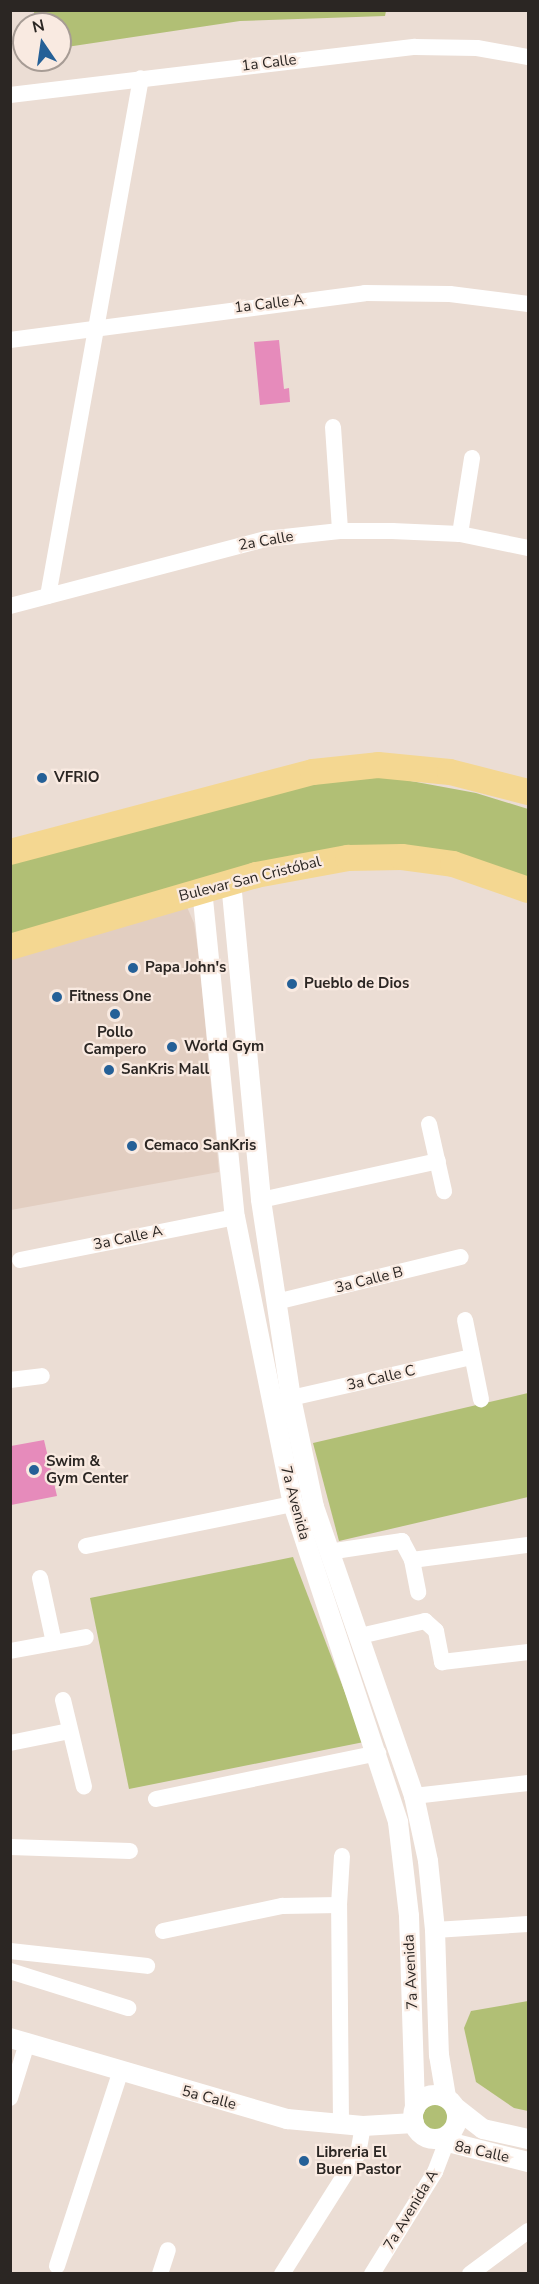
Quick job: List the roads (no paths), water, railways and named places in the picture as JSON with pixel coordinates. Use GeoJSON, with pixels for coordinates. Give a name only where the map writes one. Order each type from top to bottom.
{"type":"FeatureCollection","features":[{"type":"Feature","properties":{"kind":"main road"},"geometry":{"type":"LineString","coordinates":[[10,852],[314,772],[378,765],[402,767],[450,772],[528,792]]}},
{"type":"Feature","properties":{"kind":"main road","name":"Bulevar San Cristóbal"},"geometry":{"type":"LineString","coordinates":[[10,947],[202,889],[303,863],[402,857],[453,864],[528,890]]}},
{"type":"Feature","properties":{"kind":"street","name":"1a Calle"},"geometry":{"type":"LineString","coordinates":[[10,95],[415,46],[477,48],[528,57]]}},
{"type":"Feature","properties":{"kind":"street"},"geometry":{"type":"LineString","coordinates":[[48,596],[99,325],[141,78]]}},
{"type":"Feature","properties":{"kind":"street","name":"1a Calle A"},"geometry":{"type":"LineString","coordinates":[[10,340],[99,325],[365,292],[450,294],[528,304]]}},
{"type":"Feature","properties":{"kind":"street"},"geometry":{"type":"LineString","coordinates":[[333,427],[340,531]]}},
{"type":"Feature","properties":{"kind":"street"},"geometry":{"type":"LineString","coordinates":[[460,534],[472,458]]}},
{"type":"Feature","properties":{"kind":"street","name":"2a Calle"},"geometry":{"type":"LineString","coordinates":[[10,606],[266,539],[340,531],[460,534],[528,548]]}},
{"type":"Feature","properties":{"kind":"street","name":"7a Avenida"},"geometry":{"type":"LineString","coordinates":[[231,882],[246,1067],[261,1200],[291,1398],[314,1508],[414,1796],[428,1862],[435,1930],[439,2055],[451,2103]]}},
{"type":"Feature","properties":{"kind":"street","name":"7a Avenida"},"geometry":{"type":"LineString","coordinates":[[202,889],[218,1071],[235,1217],[293,1504],[378,1752],[398,1822],[404,1863],[414,2115]]}},
{"type":"Feature","properties":{"kind":"street"},"geometry":{"type":"LineString","coordinates":[[218,1071],[246,1067]]}},
{"type":"Feature","properties":{"kind":"street"},"geometry":{"type":"LineString","coordinates":[[429,1124],[444,1191]]}},
{"type":"Feature","properties":{"kind":"street"},"geometry":{"type":"LineString","coordinates":[[261,1200],[438,1161]]}},
{"type":"Feature","properties":{"kind":"street","name":"3a Calle A"},"geometry":{"type":"LineString","coordinates":[[20,1260],[235,1217]]}},
{"type":"Feature","properties":{"kind":"street","name":"3a Calle B"},"geometry":{"type":"LineString","coordinates":[[276,1302],[461,1257]]}},
{"type":"Feature","properties":{"kind":"street"},"geometry":{"type":"LineString","coordinates":[[465,1320],[481,1399]]}},
{"type":"Feature","properties":{"kind":"street","name":"3a Calle C"},"geometry":{"type":"LineString","coordinates":[[291,1398],[471,1357]]}},
{"type":"Feature","properties":{"kind":"street"},"geometry":{"type":"LineString","coordinates":[[10,1380],[42,1376]]}},
{"type":"Feature","properties":{"kind":"street"},"geometry":{"type":"LineString","coordinates":[[86,1546],[293,1504]]}},
{"type":"Feature","properties":{"kind":"street"},"geometry":{"type":"LineString","coordinates":[[328,1552],[398,1540],[404,1544],[412,1560],[418,1592]]}},
{"type":"Feature","properties":{"kind":"street"},"geometry":{"type":"LineString","coordinates":[[412,1560],[528,1545]]}},
{"type":"Feature","properties":{"kind":"street"},"geometry":{"type":"LineString","coordinates":[[40,1578],[54,1643]]}},
{"type":"Feature","properties":{"kind":"street"},"geometry":{"type":"LineString","coordinates":[[360,1636],[425,1621],[436,1631],[442,1662],[528,1652]]}},
{"type":"Feature","properties":{"kind":"street"},"geometry":{"type":"LineString","coordinates":[[10,1651],[86,1637]]}},
{"type":"Feature","properties":{"kind":"street"},"geometry":{"type":"LineString","coordinates":[[63,1700],[84,1787]]}},
{"type":"Feature","properties":{"kind":"street"},"geometry":{"type":"LineString","coordinates":[[10,1743],[69,1731]]}},
{"type":"Feature","properties":{"kind":"street"},"geometry":{"type":"LineString","coordinates":[[156,1799],[378,1752]]}},
{"type":"Feature","properties":{"kind":"street"},"geometry":{"type":"LineString","coordinates":[[414,1796],[528,1783]]}},
{"type":"Feature","properties":{"kind":"street"},"geometry":{"type":"LineString","coordinates":[[10,1847],[130,1851]]}},
{"type":"Feature","properties":{"kind":"street"},"geometry":{"type":"LineString","coordinates":[[341,2124],[339,1905],[342,1856]]}},
{"type":"Feature","properties":{"kind":"street"},"geometry":{"type":"LineString","coordinates":[[163,1931],[282,1906],[339,1905]]}},
{"type":"Feature","properties":{"kind":"street"},"geometry":{"type":"LineString","coordinates":[[435,1930],[528,1924]]}},
{"type":"Feature","properties":{"kind":"street"},"geometry":{"type":"LineString","coordinates":[[10,1951],[147,1966]]}},
{"type":"Feature","properties":{"kind":"street"},"geometry":{"type":"LineString","coordinates":[[10,1971],[128,2008]]}},
{"type":"Feature","properties":{"kind":"street"},"geometry":{"type":"LineString","coordinates":[[10,2098],[19,2041]]}},
{"type":"Feature","properties":{"kind":"street","name":"5a Calle"},"geometry":{"type":"LineString","coordinates":[[19,2041],[120,2073],[287,2119],[363,2126],[414,2115]]}},
{"type":"Feature","properties":{"kind":"street"},"geometry":{"type":"LineString","coordinates":[[57,2266],[120,2073]]}},
{"type":"Feature","properties":{"kind":"street"},"geometry":{"type":"LineString","coordinates":[[432,2095],[451,2103],[454,2129],[441,2142],[422,2135],[414,2115],[432,2095]]}},
{"type":"Feature","properties":{"kind":"street","name":"8a Calle"},"geometry":{"type":"LineString","coordinates":[[451,2103],[483,2129],[528,2139]]}},
{"type":"Feature","properties":{"kind":"street"},"geometry":{"type":"LineString","coordinates":[[282,2274],[358,2154],[363,2126]]}},
{"type":"Feature","properties":{"kind":"street","name":"8a Calle"},"geometry":{"type":"LineString","coordinates":[[441,2142],[528,2162]]}},
{"type":"Feature","properties":{"kind":"street","name":"7a Avenida A"},"geometry":{"type":"LineString","coordinates":[[372,2274],[435,2172],[441,2142]]}},
{"type":"Feature","properties":{"kind":"street"},"geometry":{"type":"LineString","coordinates":[[470,2274],[528,2230]]}},
{"type":"Feature","properties":{"kind":"street"},"geometry":{"type":"LineString","coordinates":[[160,2274],[168,2250]]}},
{"type":"Feature","properties":{"kind":"place","name":"VFRIO"},"geometry":{"type":"Point","coordinates":[42,778]}},
{"type":"Feature","properties":{"kind":"place","name":"Papa John's"},"geometry":{"type":"Point","coordinates":[133,968]}},
{"type":"Feature","properties":{"kind":"place","name":"Pueblo de Dios"},"geometry":{"type":"Point","coordinates":[292,984]}},
{"type":"Feature","properties":{"kind":"place","name":"Fitness One"},"geometry":{"type":"Point","coordinates":[57,997]}},
{"type":"Feature","properties":{"kind":"place","name":"Pollo Campero"},"geometry":{"type":"Point","coordinates":[115,1014]}},
{"type":"Feature","properties":{"kind":"place","name":"World Gym"},"geometry":{"type":"Point","coordinates":[172,1047]}},
{"type":"Feature","properties":{"kind":"place","name":"SanKris Mall"},"geometry":{"type":"Point","coordinates":[109,1070]}},
{"type":"Feature","properties":{"kind":"place","name":"Cemaco SanKris"},"geometry":{"type":"Point","coordinates":[132,1146]}},
{"type":"Feature","properties":{"kind":"place","name":"Swim & Gym Center"},"geometry":{"type":"Point","coordinates":[34,1470]}},
{"type":"Feature","properties":{"kind":"place","name":"Libreria El Buen Pastor"},"geometry":{"type":"Point","coordinates":[304,2161]}}]}
